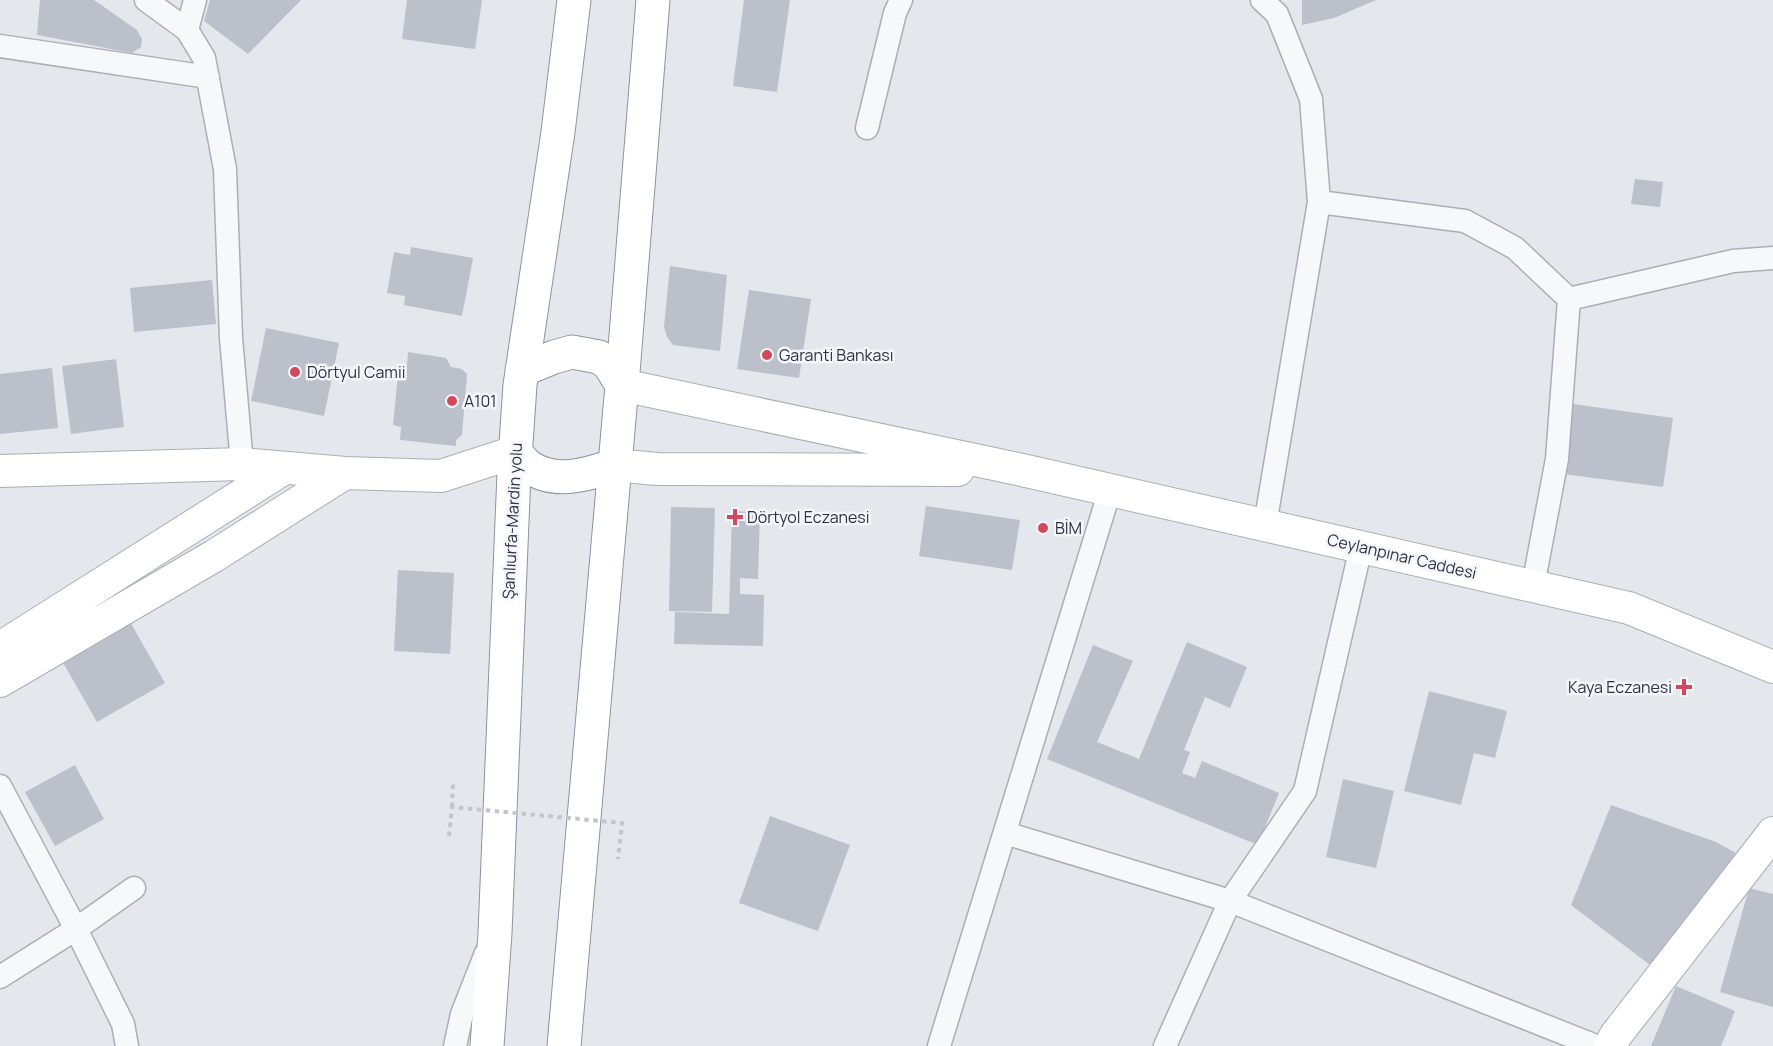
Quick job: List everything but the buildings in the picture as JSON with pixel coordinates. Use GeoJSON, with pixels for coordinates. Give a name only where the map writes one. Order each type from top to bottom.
{"type":"FeatureCollection","features":[{"type":"Feature","properties":{"kind":"highway","name":"Şanlıurfa-Mardin yolu"},"geometry":{"type":"LineString","coordinates":[[487,1046],[495,933],[515,452],[522,370],[558,132],[574,0]]}},
{"type":"Feature","properties":{"kind":"highway"},"geometry":{"type":"LineString","coordinates":[[564,1046],[653,0]]}},
{"type":"Feature","properties":{"kind":"highway"},"geometry":{"type":"LineString","coordinates":[[522,370],[572,352],[599,357],[609,364],[622,385]]}},
{"type":"Feature","properties":{"kind":"highway"},"geometry":{"type":"LineString","coordinates":[[515,452],[529,466],[553,477],[588,475],[615,465]]}},
{"type":"Feature","properties":{"kind":"street"},"geometry":{"type":"LineString","coordinates":[[146,0],[187,30],[204,58],[208,77],[225,169],[231,338],[242,464]]}},
{"type":"Feature","properties":{"kind":"street"},"geometry":{"type":"LineString","coordinates":[[187,30],[195,0]]}},
{"type":"Feature","properties":{"kind":"street"},"geometry":{"type":"LineString","coordinates":[[867,128],[901,0]]}},
{"type":"Feature","properties":{"kind":"street"},"geometry":{"type":"LineString","coordinates":[[1264,525],[1319,202],[1311,99],[1273,5]]}},
{"type":"Feature","properties":{"kind":"street"},"geometry":{"type":"LineString","coordinates":[[0,46],[208,77]]}},
{"type":"Feature","properties":{"kind":"street"},"geometry":{"type":"LineString","coordinates":[[1319,202],[1465,221],[1515,248],[1569,299]]}},
{"type":"Feature","properties":{"kind":"street"},"geometry":{"type":"LineString","coordinates":[[1569,299],[1733,261],[1773,258]]}},
{"type":"Feature","properties":{"kind":"street"},"geometry":{"type":"LineString","coordinates":[[1533,586],[1557,459],[1569,299]]}},
{"type":"Feature","properties":{"kind":"street"},"geometry":{"type":"LineString","coordinates":[[622,385],[1022,470]]}},
{"type":"Feature","properties":{"kind":"street"},"geometry":{"type":"LineString","coordinates":[[0,471],[242,464],[345,473],[441,476],[515,452]]}},
{"type":"Feature","properties":{"kind":"street"},"geometry":{"type":"LineString","coordinates":[[615,465],[657,470],[1022,470]]}},
{"type":"Feature","properties":{"kind":"street"},"geometry":{"type":"LineString","coordinates":[[0,648],[283,469]]}},
{"type":"Feature","properties":{"kind":"street","name":"Ceylanpınar Caddesi"},"geometry":{"type":"LineString","coordinates":[[1022,470],[1629,608],[1773,667]]}},
{"type":"Feature","properties":{"kind":"street"},"geometry":{"type":"LineString","coordinates":[[0,681],[214,556],[345,473]]}},
{"type":"Feature","properties":{"kind":"street"},"geometry":{"type":"LineString","coordinates":[[939,1046],[1110,490]]}},
{"type":"Feature","properties":{"kind":"street"},"geometry":{"type":"LineString","coordinates":[[1165,1046],[1230,901],[1305,792],[1360,547]]}},
{"type":"Feature","properties":{"kind":"street"},"geometry":{"type":"LineString","coordinates":[[1,791],[76,929],[123,1024],[127,1046]]}},
{"type":"Feature","properties":{"kind":"street"},"geometry":{"type":"LineString","coordinates":[[1005,833],[1230,901],[1596,1046]]}},
{"type":"Feature","properties":{"kind":"street"},"geometry":{"type":"LineString","coordinates":[[1610,1046],[1616,1035],[1773,833]]}},
{"type":"Feature","properties":{"kind":"street"},"geometry":{"type":"LineString","coordinates":[[0,977],[76,929],[134,888]]}},
{"type":"Feature","properties":{"kind":"street"},"geometry":{"type":"LineString","coordinates":[[455,1046],[462,1014],[495,933]]}},
{"type":"Feature","properties":{"kind":"path"},"geometry":{"type":"LineString","coordinates":[[449,836],[453,783]]}},
{"type":"Feature","properties":{"kind":"path"},"geometry":{"type":"LineString","coordinates":[[452,807],[622,823],[618,859]]}},
{"type":"Feature","properties":{"kind":"place","name":"Garanti Bankası"},"geometry":{"type":"Point","coordinates":[767,355]}},
{"type":"Feature","properties":{"kind":"place","name":"Dörtyul Camii"},"geometry":{"type":"Point","coordinates":[295,372]}},
{"type":"Feature","properties":{"kind":"place","name":"A101"},"geometry":{"type":"Point","coordinates":[452,401]}},
{"type":"Feature","properties":{"kind":"place","name":"Dörtyol Eczanesi"},"geometry":{"type":"Point","coordinates":[735,517]}},
{"type":"Feature","properties":{"kind":"place","name":"BİM"},"geometry":{"type":"Point","coordinates":[1043,528]}},
{"type":"Feature","properties":{"kind":"place","name":"Kaya Eczanesi"},"geometry":{"type":"Point","coordinates":[1684,687]}}]}
